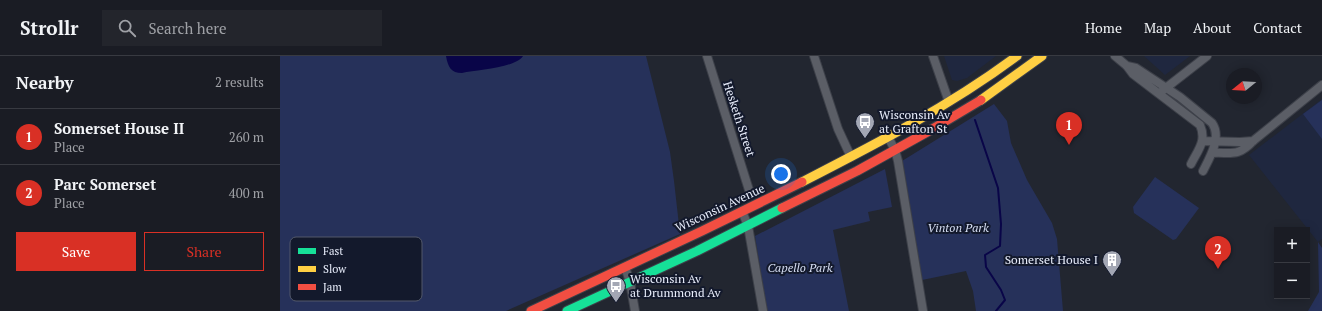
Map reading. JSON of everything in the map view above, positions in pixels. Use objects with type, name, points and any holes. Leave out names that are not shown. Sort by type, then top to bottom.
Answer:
[{"type":"main road","name":"Wisconsin Avenue","points":[[531,311],[742,211],[851,157],[949,102],[1018,56]]},
{"type":"main road","points":[[567,311],[748,226],[895,150],[949,120],[989,95],[1042,56]]},
{"type":"street","name":"Hesketh Street","points":[[706,56],[749,190]]},
{"type":"street","points":[[814,56],[838,129],[851,157]]},
{"type":"street","points":[[933,56],[949,102]]},
{"type":"street","points":[[1115,56],[1127,66],[1133,74],[1193,107],[1212,122],[1216,130],[1215,142],[1212,153],[1203,171]]},
{"type":"street","points":[[1163,91],[1207,56]]},
{"type":"street","points":[[1212,153],[1238,153],[1246,150],[1253,141],[1322,85]]},
{"type":"street","points":[[1163,91],[1200,125],[1202,131],[1202,141],[1191,164]]},
{"type":"street","points":[[888,137],[895,150],[898,161],[923,311]]},
{"type":"street","points":[[1202,141],[1253,141]]},
{"type":"street","points":[[742,211],[748,226],[763,311]]},
{"type":"street","points":[[625,266],[630,282],[635,311]]},
{"type":"shaded area","points":[[446,56],[523,56],[519,60],[504,66],[458,73],[451,69]]},
{"type":"shaded area","points":[[944,56],[996,56],[967,78],[957,81],[952,80]]},
{"type":"shaded area","points":[[1144,56],[1190,56],[1165,75]]},
{"type":"shaded area","points":[[1322,99],[1322,239],[1318,242],[1310,232],[1310,227],[1306,227],[1249,155]]},
{"type":"green space","points":[[280,56],[646,56],[670,152],[680,234],[506,311],[280,311]]},
{"type":"green space","points":[[1322,100],[1322,139],[1303,114]]},
{"type":"green space","name":"Vinton Park","points":[[994,104],[1007,121],[1011,143],[1027,180],[1052,223],[1057,239],[1063,311],[976,311],[973,291],[966,271],[922,280],[902,161]]},
{"type":"green space","name":"Capello Park","points":[[885,169],[892,207],[868,212],[870,221],[833,230],[849,311],[767,311],[755,236]]},
{"type":"green space","points":[[1155,177],[1199,208],[1176,239],[1173,240],[1134,213],[1133,207]]},
{"type":"green space","points":[[1318,242],[1322,248],[1322,311],[1308,311],[1319,292]]},
{"type":"waterway","points":[[975,120],[998,188],[1001,224],[1000,246],[985,255],[986,267],[1001,290],[1005,300],[996,311]]},
{"type":"traffic: fast","points":[[567,311],[697,251],[782,208]]},
{"type":"traffic: slow","points":[[802,182],[912,124],[966,91],[1017,56]]},
{"type":"traffic: slow","points":[[981,100],[1042,56]]},
{"type":"traffic: jam","points":[[782,208],[857,171],[981,100]]},
{"type":"traffic: jam","points":[[531,311],[702,231],[802,182]]},
{"type":"place","name":"Wisconsin Av at Grafton St","points":[[865,139]]},
{"type":"place","name":"Somerset House II","points":[[1069,145]]},
{"type":"place","name":"Parc Somerset","points":[[1218,269]]},
{"type":"place","name":"Somerset House I","points":[[1112,277]]},
{"type":"place","name":"Wisconsin Av at Drummond Av","points":[[616,303]]}]
